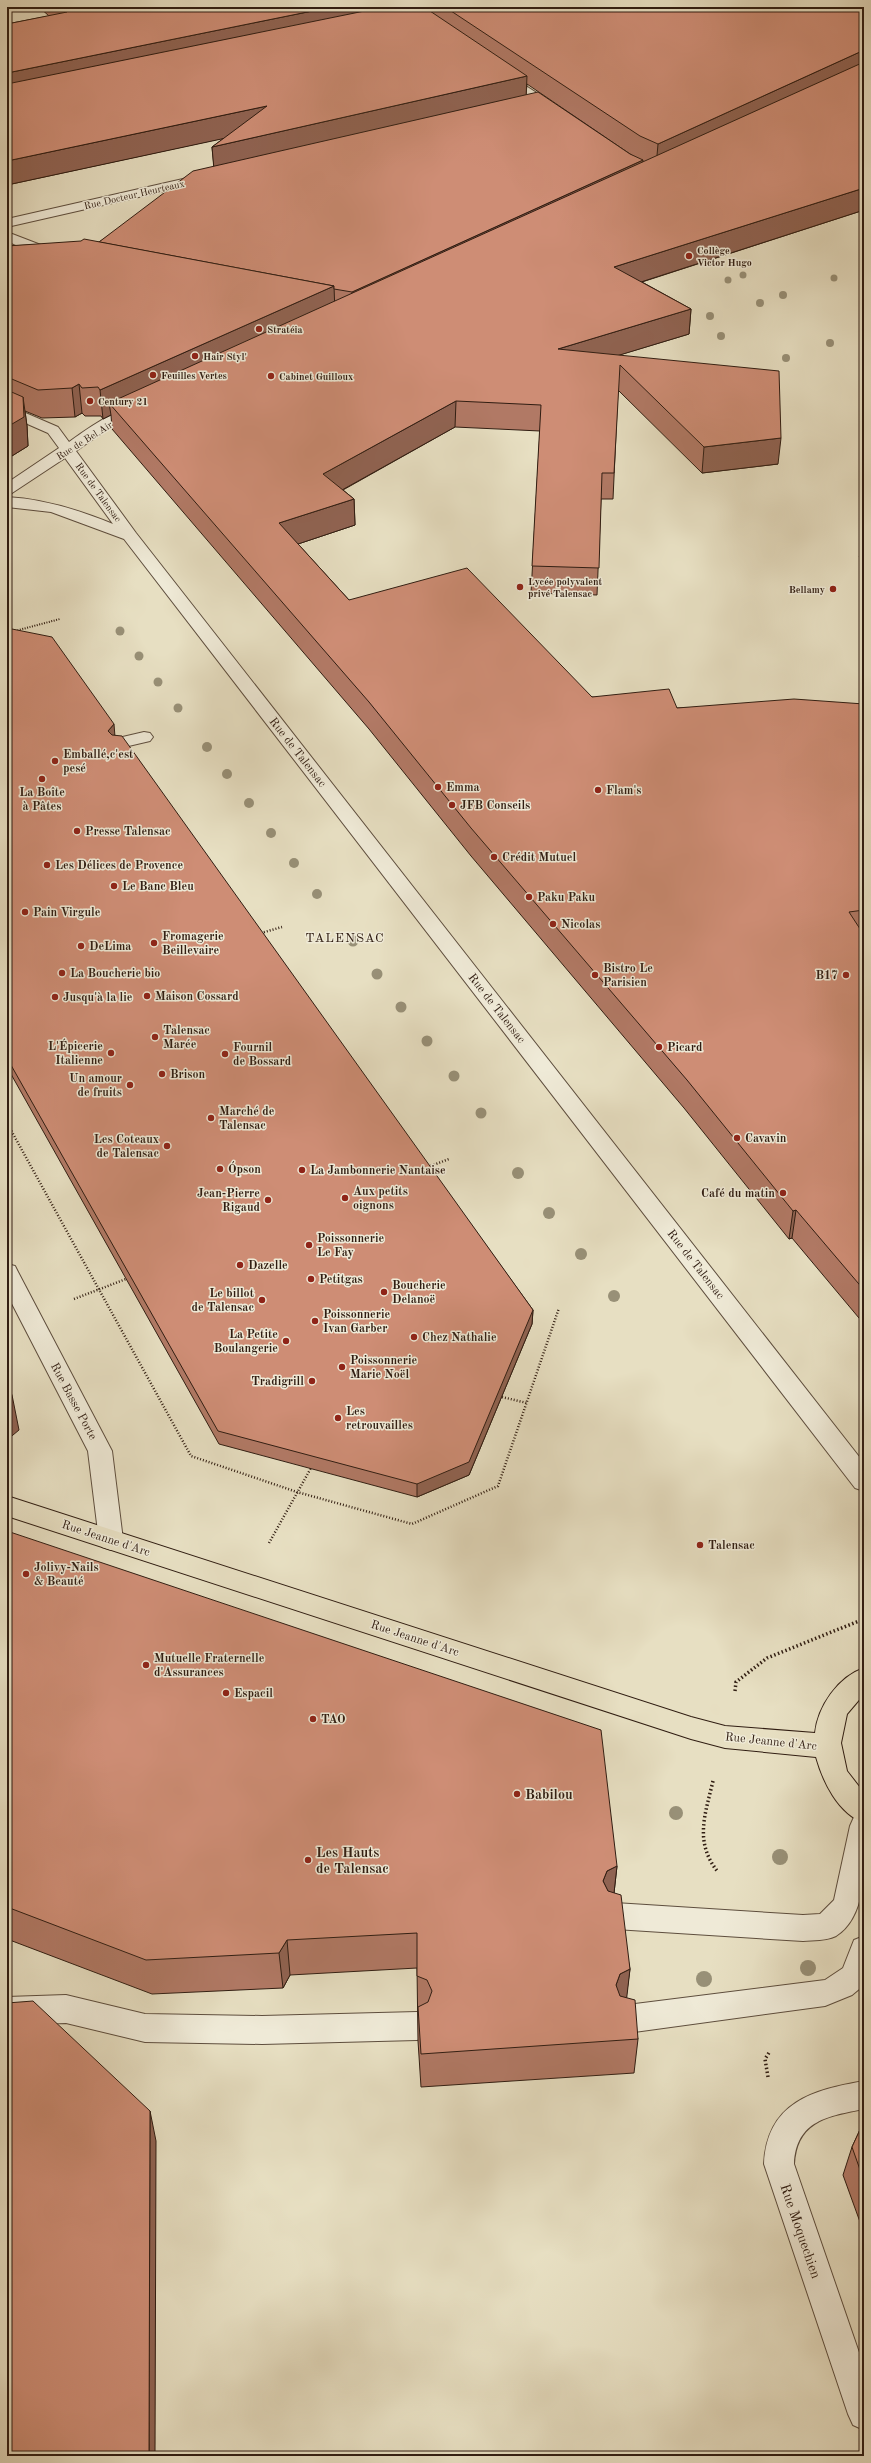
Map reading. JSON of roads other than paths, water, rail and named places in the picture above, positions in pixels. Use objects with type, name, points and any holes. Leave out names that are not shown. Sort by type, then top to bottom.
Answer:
[{"type":"main road","name":"Rue Jeanne d'Arc","points":[[7,1506],[725,1737],[827,1746]]},
{"type":"main road","points":[[864,1679],[851,1688],[837,1705],[829,1724],[827,1746],[833,1770],[847,1793],[864,1811]]},
{"type":"street","points":[[488,65],[566,117]]},
{"type":"street","points":[[522,105],[541,100]]},
{"type":"street","name":"Rue Docteur Heurteaux","points":[[7,223],[219,174]]},
{"type":"street","points":[[7,236],[45,253],[68,258]]},
{"type":"street","name":"Rue de Bel Air","points":[[7,490],[101,427],[154,402]]},
{"type":"street","name":"Rue de Talensac","points":[[7,409],[53,430],[69,448],[84,475],[130,536],[864,1480]]},
{"type":"street","name":"Rue de Talensac","points":[[7,502],[40,504],[75,514],[130,536]]},
{"type":"street","points":[[120,743],[144,737]]},
{"type":"street","name":"Rue Basse Porte","points":[[7,1272],[100,1451],[111,1540]]},
{"type":"street","points":[[615,1916],[803,1928],[827,1926],[847,1906],[864,1826]]},
{"type":"street","points":[[627,2019],[825,1993],[842,1987],[858,1973],[864,1949]]},
{"type":"street","points":[[7,2011],[66,2009],[145,2028],[262,2030],[418,2026]]},
{"type":"street","name":"Rue Moquechien","points":[[864,2095],[819,2105],[803,2114],[786,2134],[778,2153],[778,2164],[864,2414]]},
{"type":"place","name":"Collège Victor Hugo","points":[[689,256]]},
{"type":"place","name":"Stratéia","points":[[259,329]]},
{"type":"place","name":"Hair Styl'","points":[[195,356]]},
{"type":"place","name":"Feuilles Vertes","points":[[153,375]]},
{"type":"place","name":"Cabinet Guilloux","points":[[271,376]]},
{"type":"place","name":"Century 21","points":[[90,401]]},
{"type":"place","name":"Lycée polyvalent privé Talensac","points":[[520,587]]},
{"type":"place","name":"Bellamy","points":[[833,589]]},
{"type":"place","name":"Emballé,c'est pesé","points":[[55,761]]},
{"type":"place","name":"La Boîte à Pâtes","points":[[42,779]]},
{"type":"place","name":"Emma","points":[[438,787]]},
{"type":"place","name":"Flam's","points":[[598,790]]},
{"type":"place","name":"JFB Conseils","points":[[452,805]]},
{"type":"place","name":"Presse Talensac","points":[[77,831]]},
{"type":"place","name":"Crédit Mutuel","points":[[494,857]]},
{"type":"place","name":"Les Délices de Provence","points":[[47,865]]},
{"type":"place","name":"Le Banc Bleu","points":[[114,886]]},
{"type":"place","name":"Paku Paku","points":[[529,897]]},
{"type":"place","name":"Pain Virgule","points":[[25,912]]},
{"type":"place","name":"Nicolas","points":[[553,924]]},
{"type":"place","name":"Fromagerie Beillevaire","points":[[154,943]]},
{"type":"place","name":"DeLima","points":[[81,946]]},
{"type":"place","name":"La Boucherie bio","points":[[62,973]]},
{"type":"place","name":"Bistro Le Parisien","points":[[595,975]]},
{"type":"place","name":"B17","points":[[846,975]]},
{"type":"place","name":"Maison Cossard","points":[[147,996]]},
{"type":"place","name":"Jusqu'à la lie","points":[[55,997]]},
{"type":"place","name":"Talensac Marée","points":[[155,1037]]},
{"type":"place","name":"Picard","points":[[659,1047]]},
{"type":"place","name":"L'Épicerie Italienne","points":[[111,1053]]},
{"type":"place","name":"Fournil de Bossard","points":[[225,1054]]},
{"type":"place","name":"Brison","points":[[162,1074]]},
{"type":"place","name":"Un amour de fruits","points":[[130,1085]]},
{"type":"place","name":"Marché de Talensac","points":[[211,1118]]},
{"type":"place","name":"Cavavin","points":[[737,1138]]},
{"type":"place","name":"Les Coteaux de Talensac","points":[[167,1146]]},
{"type":"place","name":"Ópson","points":[[220,1169]]},
{"type":"place","name":"La Jambonnerie Nantaise","points":[[302,1170]]},
{"type":"place","name":"Café du matin","points":[[783,1193]]},
{"type":"place","name":"Aux petits oignons","points":[[345,1198]]},
{"type":"place","name":"Jean-Pierre Rigaud","points":[[268,1200]]},
{"type":"place","name":"Poissonnerie Le Fay","points":[[309,1245]]},
{"type":"place","name":"Dazelle","points":[[240,1265]]},
{"type":"place","name":"Petitgas","points":[[311,1279]]},
{"type":"place","name":"Boucherie Delanoë","points":[[384,1292]]},
{"type":"place","name":"Le billot de Talensac","points":[[262,1300]]},
{"type":"place","name":"Poissonnerie Ivan Garber","points":[[315,1321]]},
{"type":"place","name":"Chez Nathalie","points":[[414,1337]]},
{"type":"place","name":"La Petite Boulangerie","points":[[286,1341]]},
{"type":"place","name":"Poissonnerie Marie Noël","points":[[342,1367]]},
{"type":"place","name":"Tradigrill","points":[[312,1381]]},
{"type":"place","name":"Les retrouvailles","points":[[338,1418]]},
{"type":"place","name":"Talensac","points":[[700,1545]]},
{"type":"place","name":"Jolivy-Nails & Beauté","points":[[26,1574]]},
{"type":"place","name":"Mutuelle Fraternelle d'Assurances","points":[[146,1665]]},
{"type":"place","name":"Espacil","points":[[226,1693]]},
{"type":"place","name":"TAO","points":[[313,1719]]},
{"type":"place","name":"Babilou","points":[[517,1794]]},
{"type":"place","name":"Les Hauts de Talensac","points":[[308,1860]]},
{"type":"district","name":"TALENSAC","points":[[345,937]]}]
